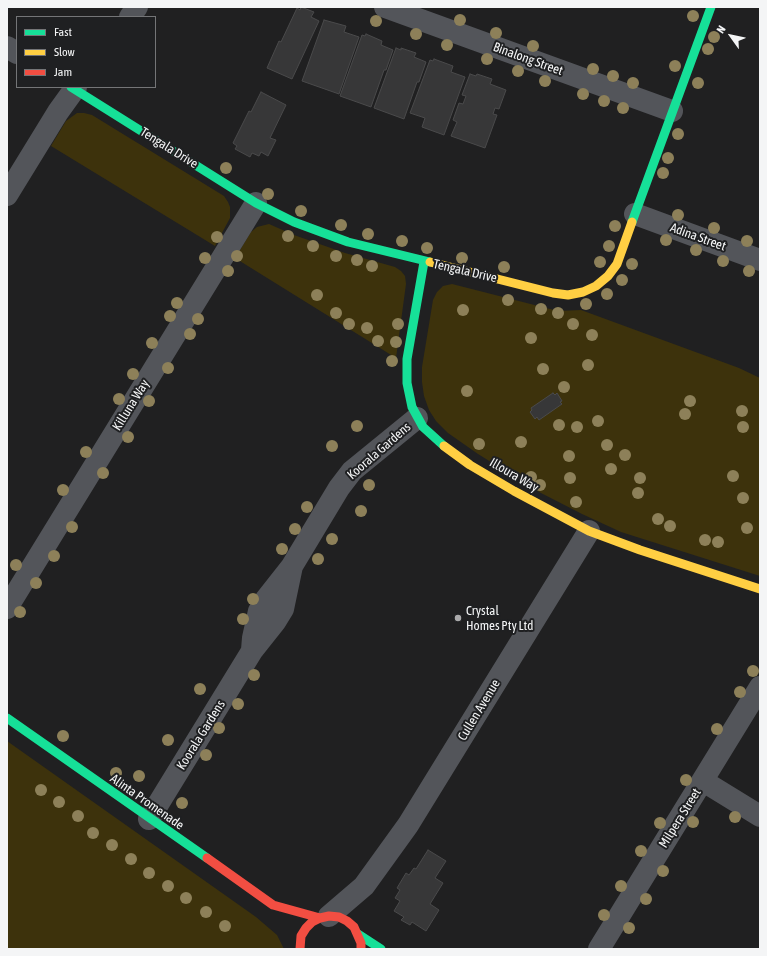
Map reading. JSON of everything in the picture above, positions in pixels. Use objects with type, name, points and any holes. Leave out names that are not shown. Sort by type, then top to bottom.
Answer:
[{"type":"street","points":[[131,16],[137,7]]},
{"type":"street","name":"Binalong Street","points":[[385,7],[672,112]]},
{"type":"street","name":"Tengala Drive","points":[[74,88],[256,203],[294,222],[348,242],[424,262],[553,293],[568,295],[583,292],[596,286],[608,276],[617,264],[711,7]]},
{"type":"street","points":[[7,47],[16,53]]},
{"type":"street","points":[[7,195],[74,88]]},
{"type":"street","name":"Killuna Way","points":[[7,608],[256,203]]},
{"type":"street","name":"Adina Street","points":[[636,214],[760,260]]},
{"type":"street","name":"Illoura Way","points":[[424,262],[407,359],[407,383],[412,408],[423,427],[442,445],[470,465],[514,491],[589,531],[640,550],[760,589]]},
{"type":"street","name":"Koorala Gardens","points":[[149,819],[252,651],[253,638],[259,611],[266,599],[292,566],[339,488],[352,471],[417,418]]},
{"type":"street","name":"Cullen Avenue","points":[[325,917],[364,886],[408,826],[589,531]]},
{"type":"street","name":"Milpera Street","points":[[600,949],[760,687]]},
{"type":"street","name":"Alinta Promenade","points":[[7,718],[273,905],[325,917],[338,917],[347,921],[356,930]]},
{"type":"street","points":[[703,781],[760,816]]},
{"type":"street","name":"Cullen Avenue","points":[[356,930],[364,886]]},
{"type":"street","name":"Alinta Promenade","points":[[273,905],[280,916]]},
{"type":"street","points":[[300,947],[301,936],[306,928],[312,922],[325,917]]},
{"type":"street","points":[[356,930],[361,949]]},
{"type":"street","points":[[356,930],[381,949]]},
{"type":"street","points":[[292,933],[300,947]]},
{"type":"shaded area","points":[[77,113],[92,115],[224,196],[230,207],[230,218],[215,246],[51,146],[66,121]]},
{"type":"shaded area","points":[[269,224],[294,235],[345,253],[395,267],[401,271],[405,276],[406,284],[396,358],[235,258],[251,232],[257,227]]},
{"type":"shaded area","points":[[452,284],[558,311],[581,310],[739,368],[760,378],[760,576],[621,532],[541,493],[478,454],[448,433],[436,421],[429,410],[424,396],[422,367],[433,300],[437,292],[443,286]]},
{"type":"shaded area","points":[[7,741],[256,917],[277,935],[284,949],[7,949]]},
{"type":"building","points":[[301,7],[314,12],[311,17],[319,21],[292,79],[267,68],[279,41],[281,42],[297,8],[300,10]]},
{"type":"building","points":[[324,20],[346,26],[344,32],[359,37],[339,94],[302,81]]},
{"type":"building","points":[[366,34],[382,41],[381,45],[393,50],[371,107],[340,96],[362,35],[365,36]]},
{"type":"building","points":[[396,48],[401,50],[401,48],[416,53],[414,57],[426,62],[404,119],[374,108]]},
{"type":"building","points":[[434,59],[453,66],[451,72],[465,77],[444,135],[422,127],[425,118],[410,113],[430,60],[433,61]]},
{"type":"building","points":[[470,74],[476,76],[477,74],[492,79],[490,84],[506,90],[499,109],[495,108],[493,114],[497,115],[485,148],[451,136],[457,122],[453,120],[459,103],[463,104],[466,96],[462,95]]},
{"type":"building","points":[[261,92],[286,105],[270,138],[276,140],[268,156],[261,152],[259,156],[252,153],[250,157],[235,149],[237,146],[233,143],[249,111],[251,112]]},
{"type":"building","points":[[553,393],[555,395],[557,393],[562,401],[560,402],[562,404],[539,420],[537,417],[535,419],[530,412],[532,410],[531,408]]},
{"type":"building","points":[[428,850],[446,861],[435,878],[443,883],[430,904],[439,910],[426,931],[412,922],[410,925],[401,920],[404,917],[394,911],[400,901],[395,898],[400,890],[397,888],[406,873],[409,875],[414,868],[416,869]]},
{"type":"traffic: fast","points":[[632,222],[711,7]]},
{"type":"traffic: fast","points":[[73,88],[256,203],[294,222],[348,242],[430,262]]},
{"type":"traffic: fast","points":[[424,262],[407,359],[407,383],[412,407],[423,427],[444,446]]},
{"type":"traffic: fast","points":[[7,718],[207,858]]},
{"type":"traffic: fast","points":[[358,934],[381,949]]},
{"type":"traffic: slow","points":[[430,262],[553,293],[568,295],[583,292],[596,286],[608,276],[617,264],[632,222]]},
{"type":"traffic: slow","points":[[444,446],[470,465],[514,491],[589,531],[640,550],[760,589]]},
{"type":"traffic: jam","points":[[207,858],[273,905],[320,918]]},
{"type":"traffic: jam","points":[[300,949],[301,936],[306,928],[312,922],[329,916],[339,917],[354,927],[361,943],[361,949]]},
{"type":"place","name":"Crystal Homes Pty Ltd","points":[[458,618]]}]
